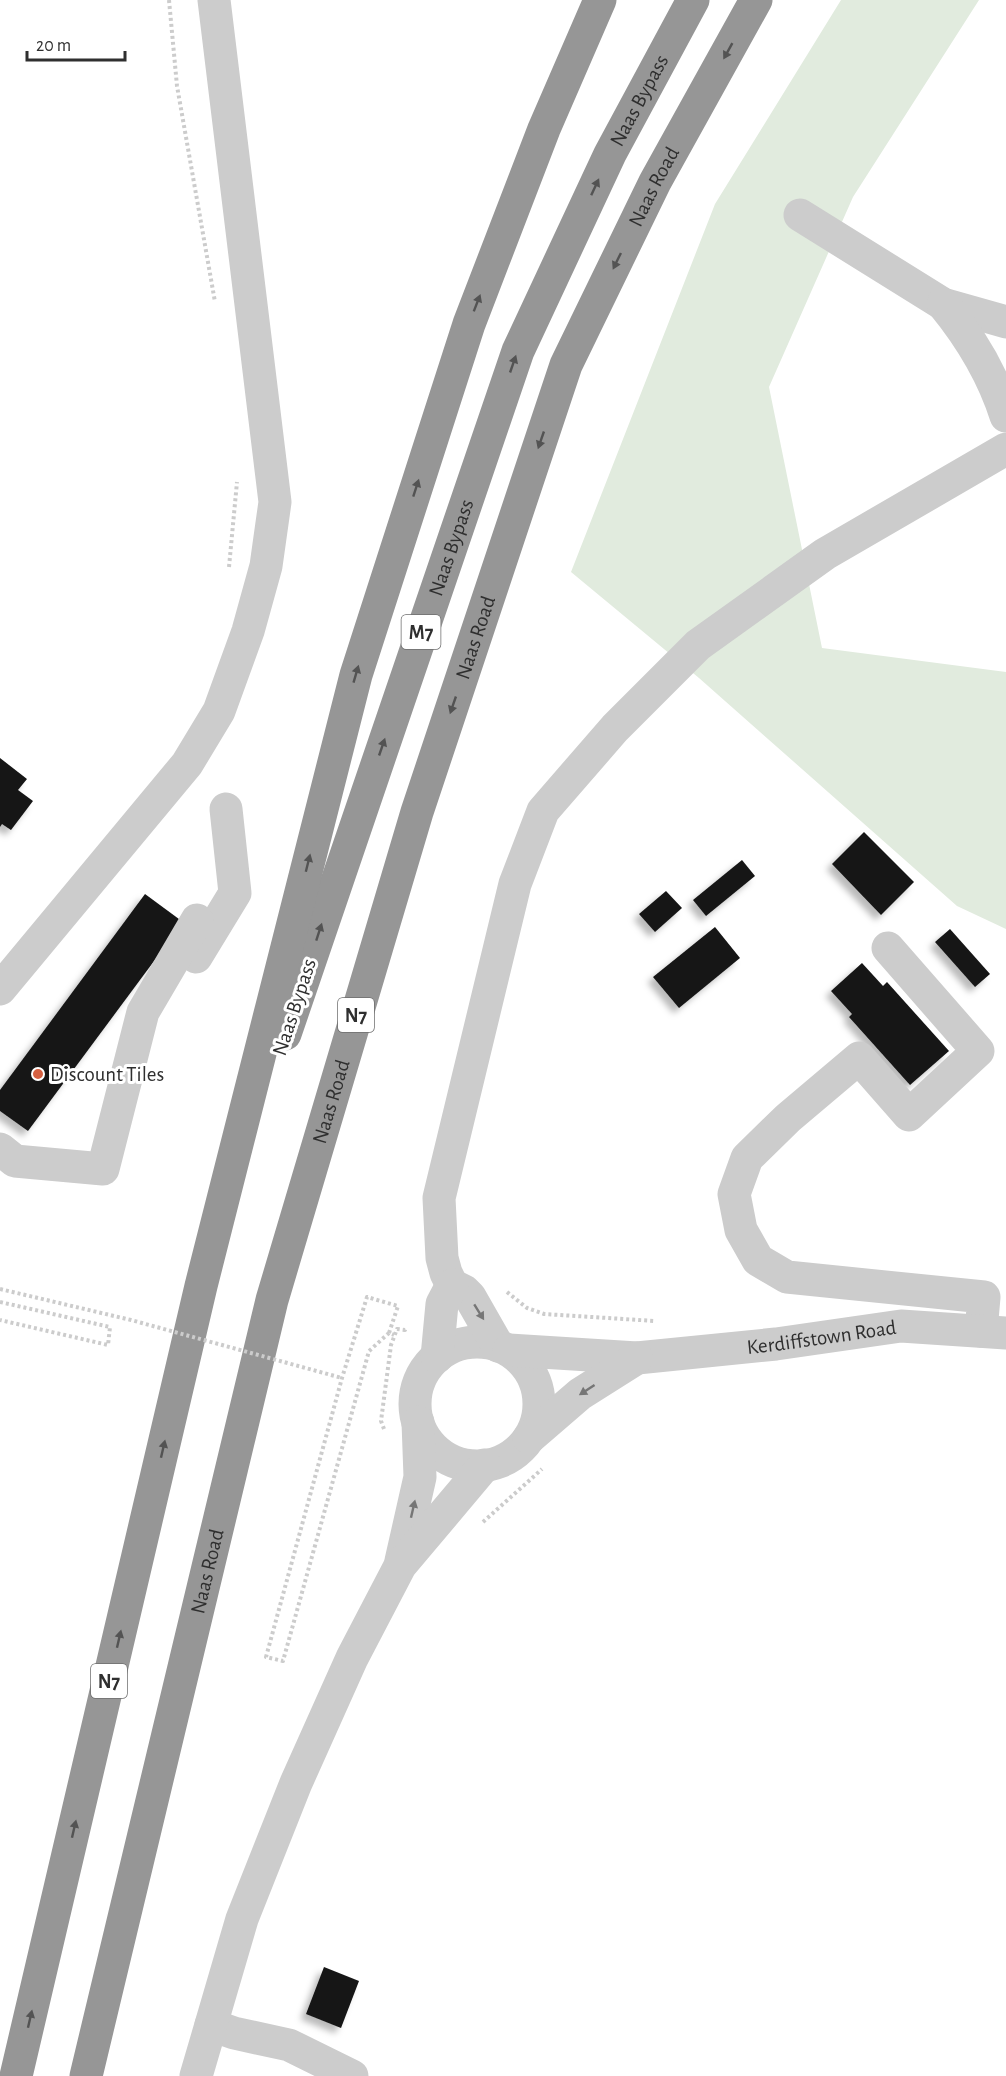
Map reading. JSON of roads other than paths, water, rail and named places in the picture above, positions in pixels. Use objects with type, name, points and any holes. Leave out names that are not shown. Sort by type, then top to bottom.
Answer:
[{"type":"highway","name":"N7","points":[[16,2076],[201,1286],[356,675],[469,324],[544,129],[600,0]]},
{"type":"highway","name":"Naas Bypass","points":[[201,1286],[340,869],[518,351],[610,154],[693,0]]},
{"type":"highway","name":"Naas Road","points":[[86,2076],[272,1300],[417,812],[567,365],[655,182],[756,0]]},
{"type":"street","points":[[0,989],[187,764],[219,711],[248,631],[266,566],[275,502],[214,0]]},
{"type":"street","points":[[800,214],[943,304],[1006,322]]},
{"type":"street","points":[[943,304],[961,326],[998,390],[1006,416]]},
{"type":"street","points":[[503,1348],[470,1298],[464,1291],[452,1285],[446,1273],[442,1258],[439,1198],[514,884],[543,811],[615,728],[698,645],[825,554],[1006,449]]},
{"type":"street","points":[[149,1001],[166,1005],[235,893],[226,809]]},
{"type":"street","points":[[0,1149],[15,1161],[103,1168],[143,1012],[197,920]]},
{"type":"street","points":[[888,948],[978,1051],[909,1115],[859,1059],[788,1118],[747,1158],[734,1194],[741,1230],[758,1260],[787,1277],[984,1297],[994,1332]]},
{"type":"street","points":[[437,1357],[442,1304],[452,1285]]},
{"type":"street","name":"Kerdiffstown Road","points":[[503,1348],[637,1358],[776,1344],[901,1326],[994,1332]]},
{"type":"street","points":[[400,1566],[420,1477],[416,1404],[418,1386],[425,1370],[437,1357],[452,1347],[471,1342],[491,1343],[522,1361],[532,1374],[538,1390],[537,1451]]},
{"type":"street","points":[[537,1451],[580,1395],[637,1358]]},
{"type":"street","points":[[418,1422],[425,1437],[437,1450],[451,1460],[468,1465],[485,1465],[502,1460],[517,1451],[537,1451]]},
{"type":"street","points":[[196,2076],[243,1919],[296,1783],[352,1658],[400,1566],[485,1465]]},
{"type":"street","points":[[211,2025],[289,2046],[352,2076]]},
{"type":"place","name":"Discount Tiles","points":[[38,1074]]}]
